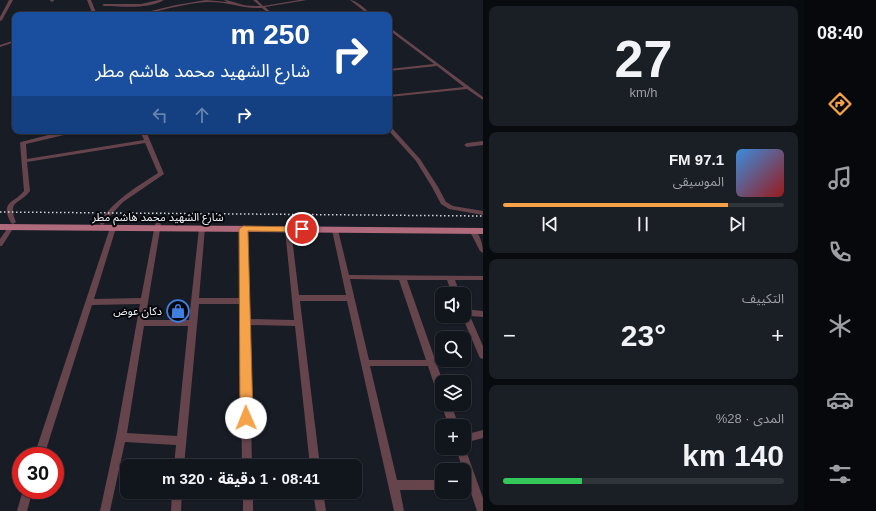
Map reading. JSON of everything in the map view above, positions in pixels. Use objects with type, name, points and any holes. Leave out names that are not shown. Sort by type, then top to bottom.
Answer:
[{"type":"main road","name":"شارع الشهيد محمد هاشم مطر","points":[[0,222],[12,225],[113,228],[158,226],[483,227]]},
{"type":"main road","name":"شارع الشهيد محمد هاشم مطر","points":[[0,227],[12,225],[102,223],[243,229],[483,231]]},
{"type":"street","points":[[0,20],[11,0]]},
{"type":"street","points":[[89,0],[94,12]]},
{"type":"street","points":[[104,5],[140,6],[156,3],[162,0]]},
{"type":"street","points":[[197,0],[264,7],[303,0]]},
{"type":"street","points":[[226,0],[235,4]]},
{"type":"street","points":[[255,0],[269,12]]},
{"type":"street","points":[[280,0],[285,3]]},
{"type":"street","points":[[352,0],[367,12]]},
{"type":"street","points":[[149,12],[208,1]]},
{"type":"street","points":[[392,30],[483,99]]},
{"type":"street","points":[[0,46],[12,42]]},
{"type":"street","points":[[392,70],[438,65]]},
{"type":"street","points":[[392,96],[468,88]]},
{"type":"street","points":[[392,131],[418,160],[443,203],[451,208],[483,213]]},
{"type":"street","points":[[0,244],[12,225],[9,207],[11,203],[27,191],[23,143],[25,141],[59,134]]},
{"type":"street","points":[[102,223],[117,202],[161,174],[144,134]]},
{"type":"street","points":[[24,161],[147,141]]},
{"type":"street","points":[[467,145],[483,143]]},
{"type":"street","points":[[105,511],[121,438],[158,226]]},
{"type":"street","points":[[42,447],[113,228]]},
{"type":"street","points":[[180,459],[202,228]]},
{"type":"street","points":[[243,229],[247,459]]},
{"type":"street","points":[[288,229],[314,459]]},
{"type":"street","points":[[335,230],[399,511]]},
{"type":"street","points":[[472,230],[483,251]]},
{"type":"street","points":[[346,277],[483,278]]},
{"type":"street","points":[[402,277],[436,375]]},
{"type":"street","points":[[450,277],[454,287]]},
{"type":"street","points":[[295,298],[351,298]]},
{"type":"street","points":[[89,302],[145,301]]},
{"type":"street","points":[[195,301],[244,301]]},
{"type":"street","points":[[471,313],[483,314]]},
{"type":"street","points":[[245,322],[298,323]]},
{"type":"street","points":[[141,323],[193,323]]},
{"type":"street","points":[[468,323],[483,356]]},
{"type":"street","points":[[366,363],[431,363]]},
{"type":"street","points":[[471,437],[483,434]]},
{"type":"street","points":[[121,438],[181,441]]},
{"type":"street","points":[[393,485],[435,485]]},
{"type":"street","points":[[471,489],[482,511]]},
{"type":"street","points":[[22,511],[25,499]]},
{"type":"street","points":[[176,511],[177,499]]},
{"type":"street","points":[[248,499],[248,511]]},
{"type":"street","points":[[319,499],[321,511]]},
{"type":"railway","points":[[0,212],[483,216]]},
{"type":"place","name":"دكان عوض","points":[[178,311]]},
{"type":"route","points":[[246,418],[243,229],[302,229]]}]
